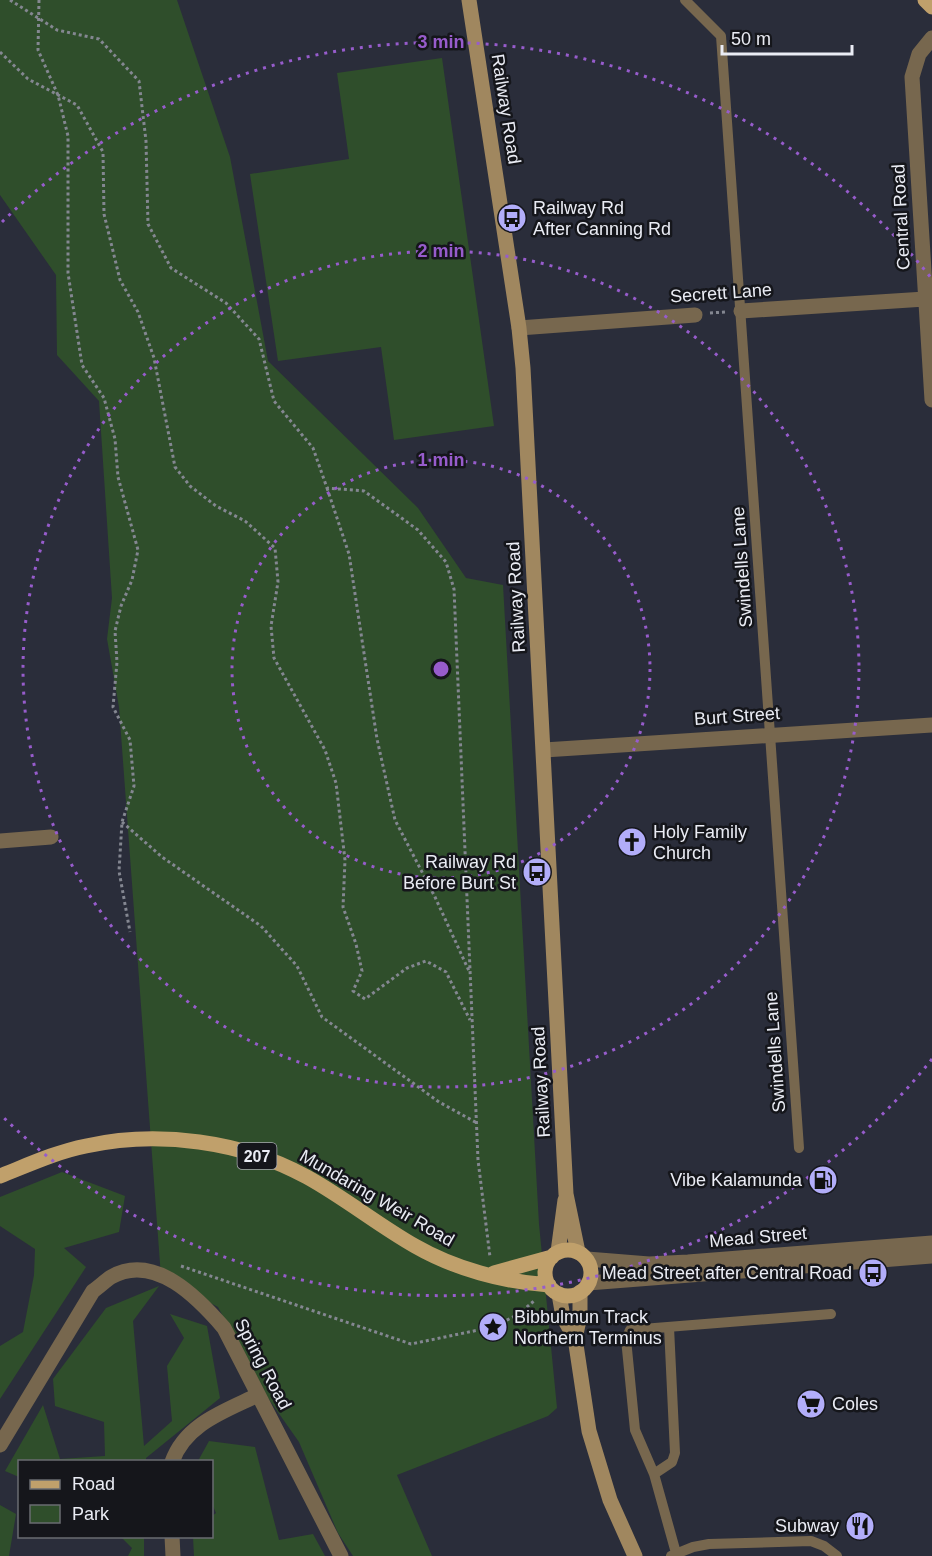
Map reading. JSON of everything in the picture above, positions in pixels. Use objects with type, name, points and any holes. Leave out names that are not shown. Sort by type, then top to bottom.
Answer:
[{"type":"main road","points":[[925,0],[932,7]]},
{"type":"main road","name":"Mundaring Weir Road","points":[[0,1176],[55,1154],[116,1141],[172,1140],[229,1148],[280,1164],[307,1177],[432,1255],[473,1271],[554,1290]]},
{"type":"main road","name":"207","points":[[555,1254],[568,1250],[583,1256]]},
{"type":"main road","points":[[554,1290],[546,1276],[547,1266],[555,1254]]},
{"type":"main road","name":"Mundaring Weir Road","points":[[491,1274],[555,1254]]},
{"type":"main road","points":[[583,1256],[591,1275],[584,1288]]},
{"type":"main road","name":"207","points":[[554,1290],[584,1288]]},
{"type":"street","name":"Railway Road","points":[[469,0],[519,328],[544,750],[566,1194],[583,1256]]},
{"type":"street","name":"Central Road","points":[[932,38],[920,54],[912,77],[932,400]]},
{"type":"street","name":"Secrett Lane","points":[[741,311],[925,299]]},
{"type":"street","name":"Secrett Lane","points":[[519,328],[695,315]]},
{"type":"street","name":"Burt Street","points":[[544,750],[770,733],[932,725]]},
{"type":"street","points":[[0,841],[51,837]]},
{"type":"street","name":"Railway Road","points":[[555,1254],[566,1194]]},
{"type":"street","name":"Mead Street","points":[[583,1256],[649,1263],[688,1262],[932,1243]]},
{"type":"street","name":"Mead Street","points":[[584,1288],[932,1256]]},
{"type":"street","name":"Spring Road","points":[[0,1445],[93,1291],[111,1277],[123,1272],[156,1274],[181,1286],[204,1305],[224,1328],[341,1556]]},
{"type":"street","points":[[584,1288],[575,1338],[584,1403],[597,1461],[610,1500],[635,1556]]},
{"type":"street","points":[[554,1290],[562,1317],[575,1338]]},
{"type":"street","points":[[172,1460],[186,1436],[206,1420],[258,1395]]},
{"type":"street","points":[[172,1538],[173,1556]]},
{"type":"lane","name":"Swindells Lane","points":[[685,0],[721,36],[799,1148]]},
{"type":"lane","points":[[831,1314],[630,1330],[627,1334],[633,1423],[654,1474],[674,1555],[709,1545],[811,1541],[824,1546],[837,1556]]},
{"type":"lane","points":[[654,1474],[672,1462],[675,1453],[669,1327]]},
{"type":"path","points":[[10,0],[57,30],[99,39],[139,81],[146,141],[148,224],[171,268],[226,303],[259,339],[274,401],[313,448],[349,554],[377,739],[395,820],[435,897],[470,973]]},
{"type":"path","points":[[39,0],[38,50],[58,94],[68,136],[68,273],[82,365],[104,398],[115,439],[118,477],[138,549],[132,580],[121,606],[115,631],[117,663],[113,707],[130,740],[134,786],[122,822],[119,871],[130,932]]},
{"type":"path","points":[[0,52],[28,79],[77,105],[103,152],[104,214],[120,280],[138,312],[154,358],[175,467],[190,486],[216,506],[245,521],[275,548],[278,582],[271,626],[274,658],[325,750],[336,783],[345,860],[343,907],[357,944],[362,971],[353,991],[365,999],[407,968],[426,961],[446,972],[472,1023]]},
{"type":"path","name":"Secrett Lane","points":[[695,315],[741,311]]},
{"type":"path","points":[[327,488],[364,491],[418,530],[446,562],[454,589],[478,1161],[491,1274]]},
{"type":"path","points":[[122,822],[162,857],[261,926],[297,966],[322,1017],[439,1102],[477,1123]]},
{"type":"path","points":[[493,1327],[519,1314],[539,1297]]},
{"type":"green space","points":[[0,0],[177,0],[230,157],[268,361],[418,508],[466,578],[503,585],[539,1224],[557,1408],[548,1416],[397,1475],[432,1556],[353,1556],[338,1533],[299,1442],[263,1391],[218,1307],[161,1277],[119,707],[107,639],[112,598],[99,401],[57,355],[56,275],[0,195]]},
{"type":"green space","points":[[442,58],[494,426],[394,440],[381,347],[278,361],[250,174],[349,159],[337,73]]},
{"type":"green space","points":[[62,1172],[125,1196],[119,1232],[64,1248],[86,1267],[0,1399],[0,1346],[23,1332],[34,1275],[35,1249],[0,1226],[0,1197]]},
{"type":"green space","points":[[159,1286],[133,1321],[144,1446],[172,1421],[167,1366],[184,1338],[170,1314],[207,1326],[220,1398],[146,1460],[18,1460],[18,1477],[5,1471],[43,1405],[60,1459],[105,1456],[104,1422],[55,1406],[53,1379],[106,1308]]},
{"type":"green space","points":[[209,1441],[255,1447],[279,1540],[313,1534],[325,1556],[194,1556],[193,1538],[213,1538],[213,1515],[216,1513],[213,1506],[213,1460],[199,1460]]},
{"type":"green space","points":[[0,1505],[16,1514],[9,1556],[0,1556]]},
{"type":"green space","points":[[122,1538],[144,1538],[144,1556],[128,1556],[132,1548]]},
{"type":"place","name":"Railway Rd After Canning Rd","points":[[512,218]]},
{"type":"place","name":"Holy Family Church","points":[[632,842]]},
{"type":"place","name":"Railway Rd Before Burt St","points":[[537,872]]},
{"type":"place","name":"Vibe Kalamunda","points":[[823,1180]]},
{"type":"place","name":"Mead Street after Central Road","points":[[873,1273]]},
{"type":"place","name":"Bibbulmun Track Northern Terminus","points":[[493,1327]]},
{"type":"place","name":"Coles","points":[[811,1404]]},
{"type":"place","name":"Subway","points":[[860,1526]]}]
